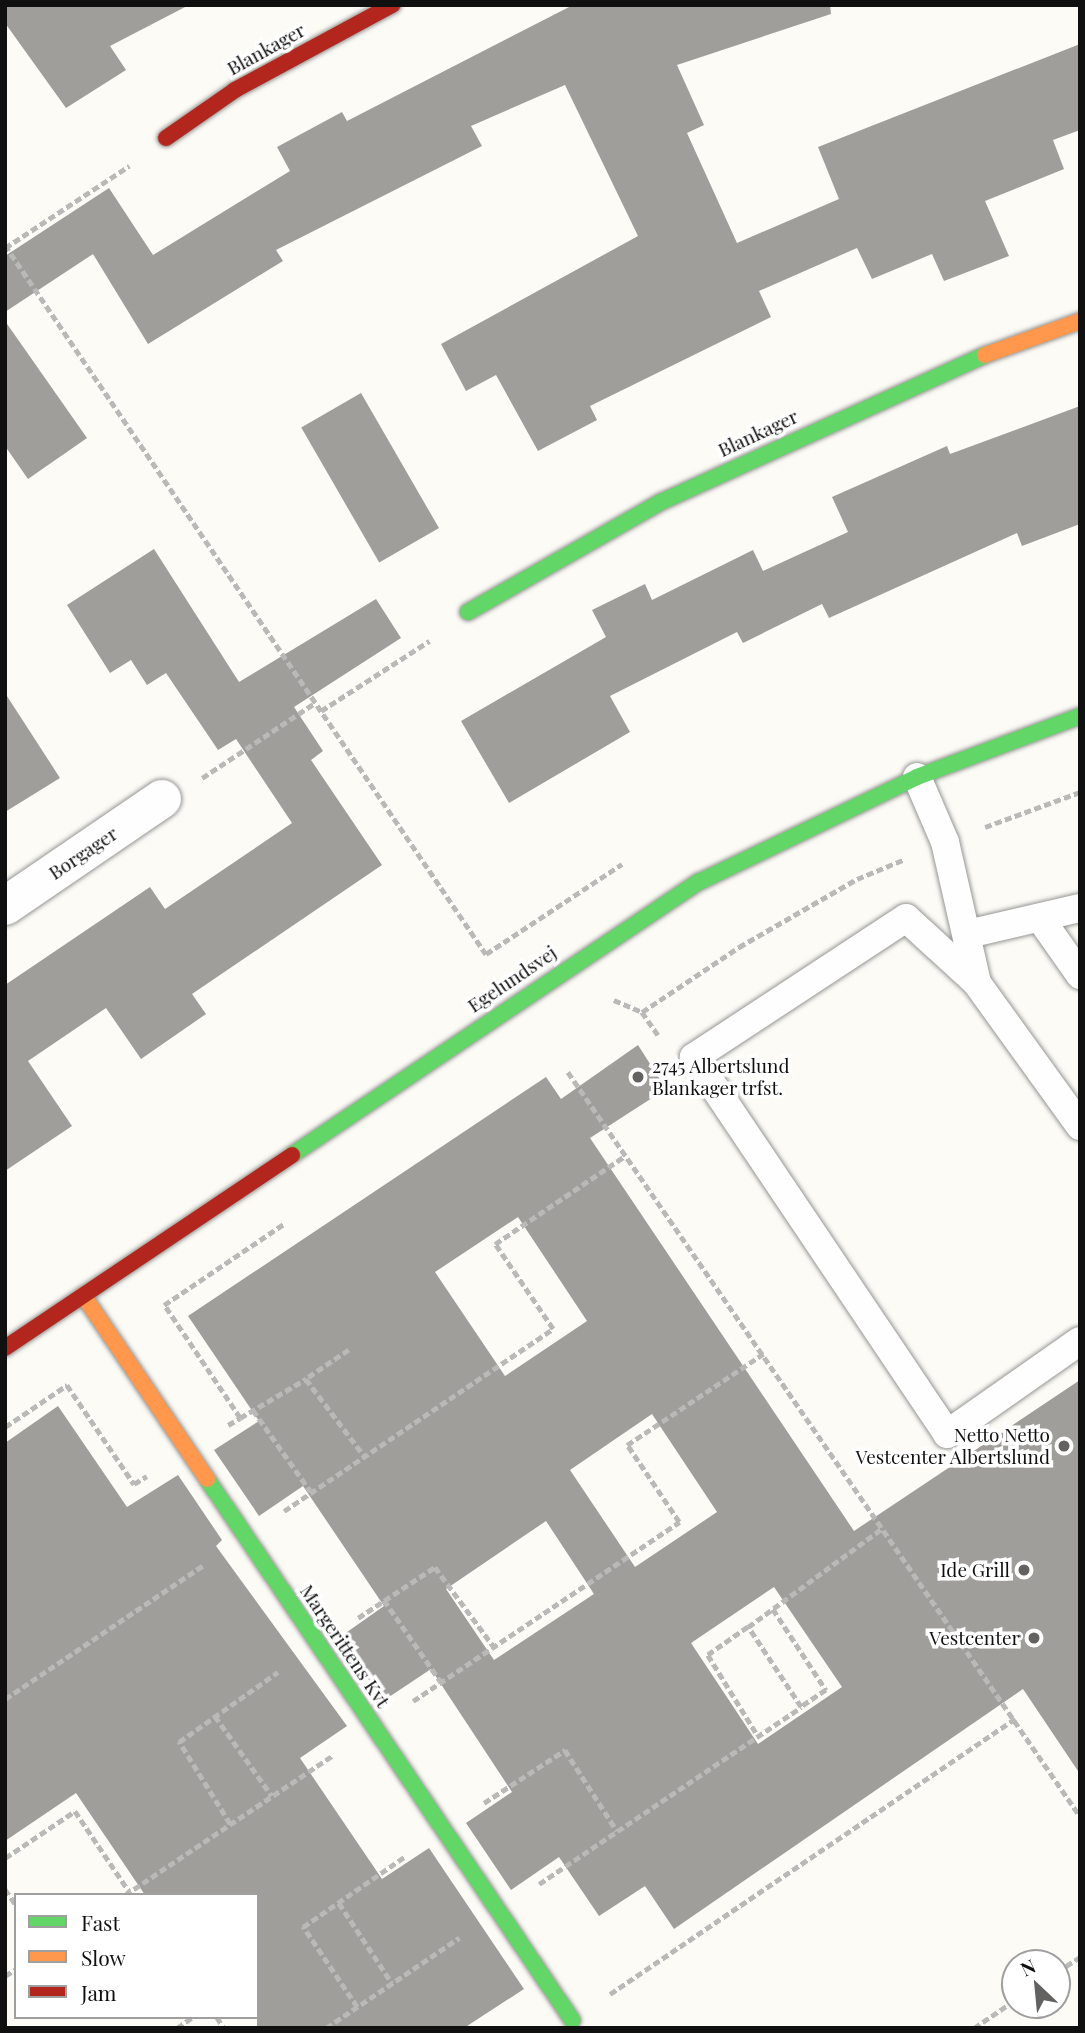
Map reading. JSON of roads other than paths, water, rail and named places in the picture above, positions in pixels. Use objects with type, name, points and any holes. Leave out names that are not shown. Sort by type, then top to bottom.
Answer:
[{"type":"street","name":"Blankager","points":[[166,138],[235,90],[392,5]]},
{"type":"street","name":"Blankager","points":[[468,612],[662,502],[934,374],[1080,321]]},
{"type":"street","name":"Egelundsvej","points":[[5,1348],[699,882],[918,777],[1080,716]]},
{"type":"street","name":"Borgager","points":[[5,906],[162,799]]},
{"type":"street","name":"Margerittens Kvt","points":[[83,1295],[572,2020]]},
{"type":"lane","points":[[918,777],[945,842],[977,983]]},
{"type":"lane","points":[[968,934],[1080,908]]},
{"type":"lane","points":[[1080,1126],[977,983],[906,918],[694,1057],[947,1434],[1080,1341]]},
{"type":"lane","points":[[1040,918],[1080,975]]},
{"type":"place","name":"2745 Albertslund Blankager trfst.","points":[[638,1077]]},
{"type":"place","name":"Netto Netto Vestcenter Albertslund","points":[[1064,1446]]},
{"type":"place","name":"Ide Grill","points":[[1024,1570]]},
{"type":"place","name":"Vestcenter","points":[[1034,1638]]}]
